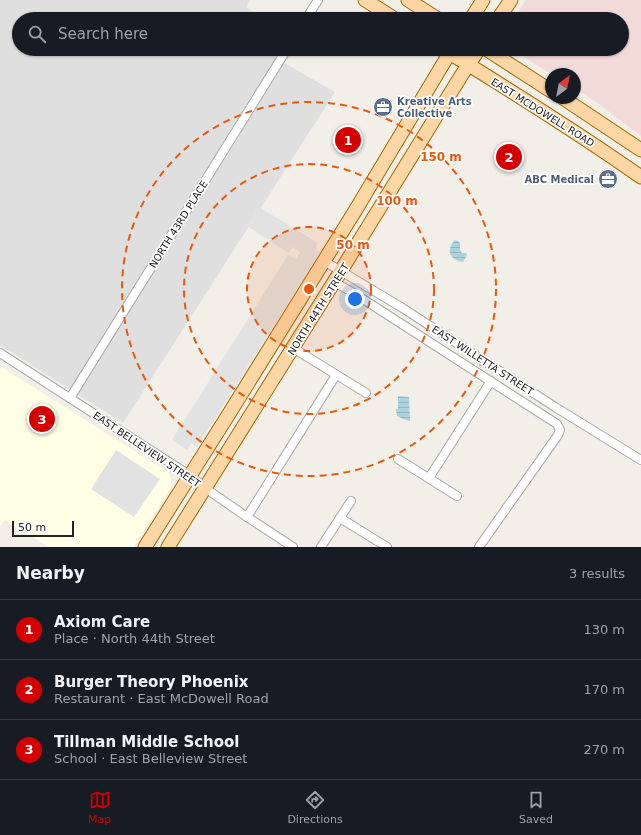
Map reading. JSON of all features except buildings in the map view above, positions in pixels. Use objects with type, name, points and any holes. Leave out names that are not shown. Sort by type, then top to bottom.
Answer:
[{"type":"main road","points":[[364,0],[384,12]]},
{"type":"main road","points":[[408,0],[427,12]]},
{"type":"main road","points":[[476,12],[484,0]]},
{"type":"main road","points":[[503,12],[511,0]]},
{"type":"main road","name":"NORTH 44TH STREET","points":[[147,544],[191,476],[324,261],[444,56]]},
{"type":"main road","name":"EAST MCDOWELL ROAD","points":[[456,56],[591,142],[641,177]]},
{"type":"main road","name":"NORTH 44TH STREET","points":[[168,547],[475,56]]},
{"type":"main road","points":[[497,56],[545,87]]},
{"type":"main road","points":[[571,104],[641,150]]},
{"type":"street","points":[[310,12],[318,0]]},
{"type":"street","name":"NORTH 43RD PLACE","points":[[70,398],[283,56]]},
{"type":"street","name":"EAST WILLETTA STREET","points":[[324,261],[402,307],[555,407],[641,460]]},
{"type":"street","points":[[334,282],[557,424],[560,430],[479,547]]},
{"type":"street","points":[[293,348],[366,393]]},
{"type":"street","name":"EAST BELLEVIEW STREET","points":[[0,354],[191,476],[205,488],[293,547]]},
{"type":"street","points":[[247,517],[336,375]]},
{"type":"street","points":[[429,478],[490,381]]},
{"type":"street","points":[[398,459],[457,496]]},
{"type":"street","points":[[321,547],[351,502]]},
{"type":"street","points":[[340,518],[387,547]]},
{"type":"shaded area","points":[[0,0],[250,0],[246,7],[254,12],[12,12],[12,56],[275,56],[274,57],[335,92],[123,423],[0,345]]},
{"type":"shaded area","points":[[526,0],[641,0],[641,136],[599,104],[581,93],[581,68],[545,68],[545,70],[522,56],[629,56],[629,12],[518,12]]},
{"type":"shaded area","points":[[259,207],[318,243],[315,249],[320,252],[197,447],[191,443],[187,450],[172,440],[288,255],[296,259],[300,252],[293,247],[289,253],[247,226]]},
{"type":"shaded area","points":[[0,366],[169,473],[172,486],[134,547],[48,547],[5,520],[0,527]]},
{"type":"shaded area","points":[[116,450],[160,479],[134,517],[91,489]]},
{"type":"water","points":[[455,240],[460,243],[460,250],[462,253],[466,253],[467,255],[463,262],[455,259],[450,254],[450,247]]},
{"type":"water","points":[[398,396],[409,397],[410,421],[397,416],[396,409],[398,409]]},
{"type":"place","name":"Kreative Arts Collective","points":[[383,107]]},
{"type":"place","name":"Axiom Care","points":[[348,140]]},
{"type":"place","name":"Burger Theory Phoenix","points":[[509,157]]},
{"type":"place","name":"ABC Medical","points":[[608,179]]},
{"type":"place","name":"Tillman Middle School","points":[[42,419]]}]
